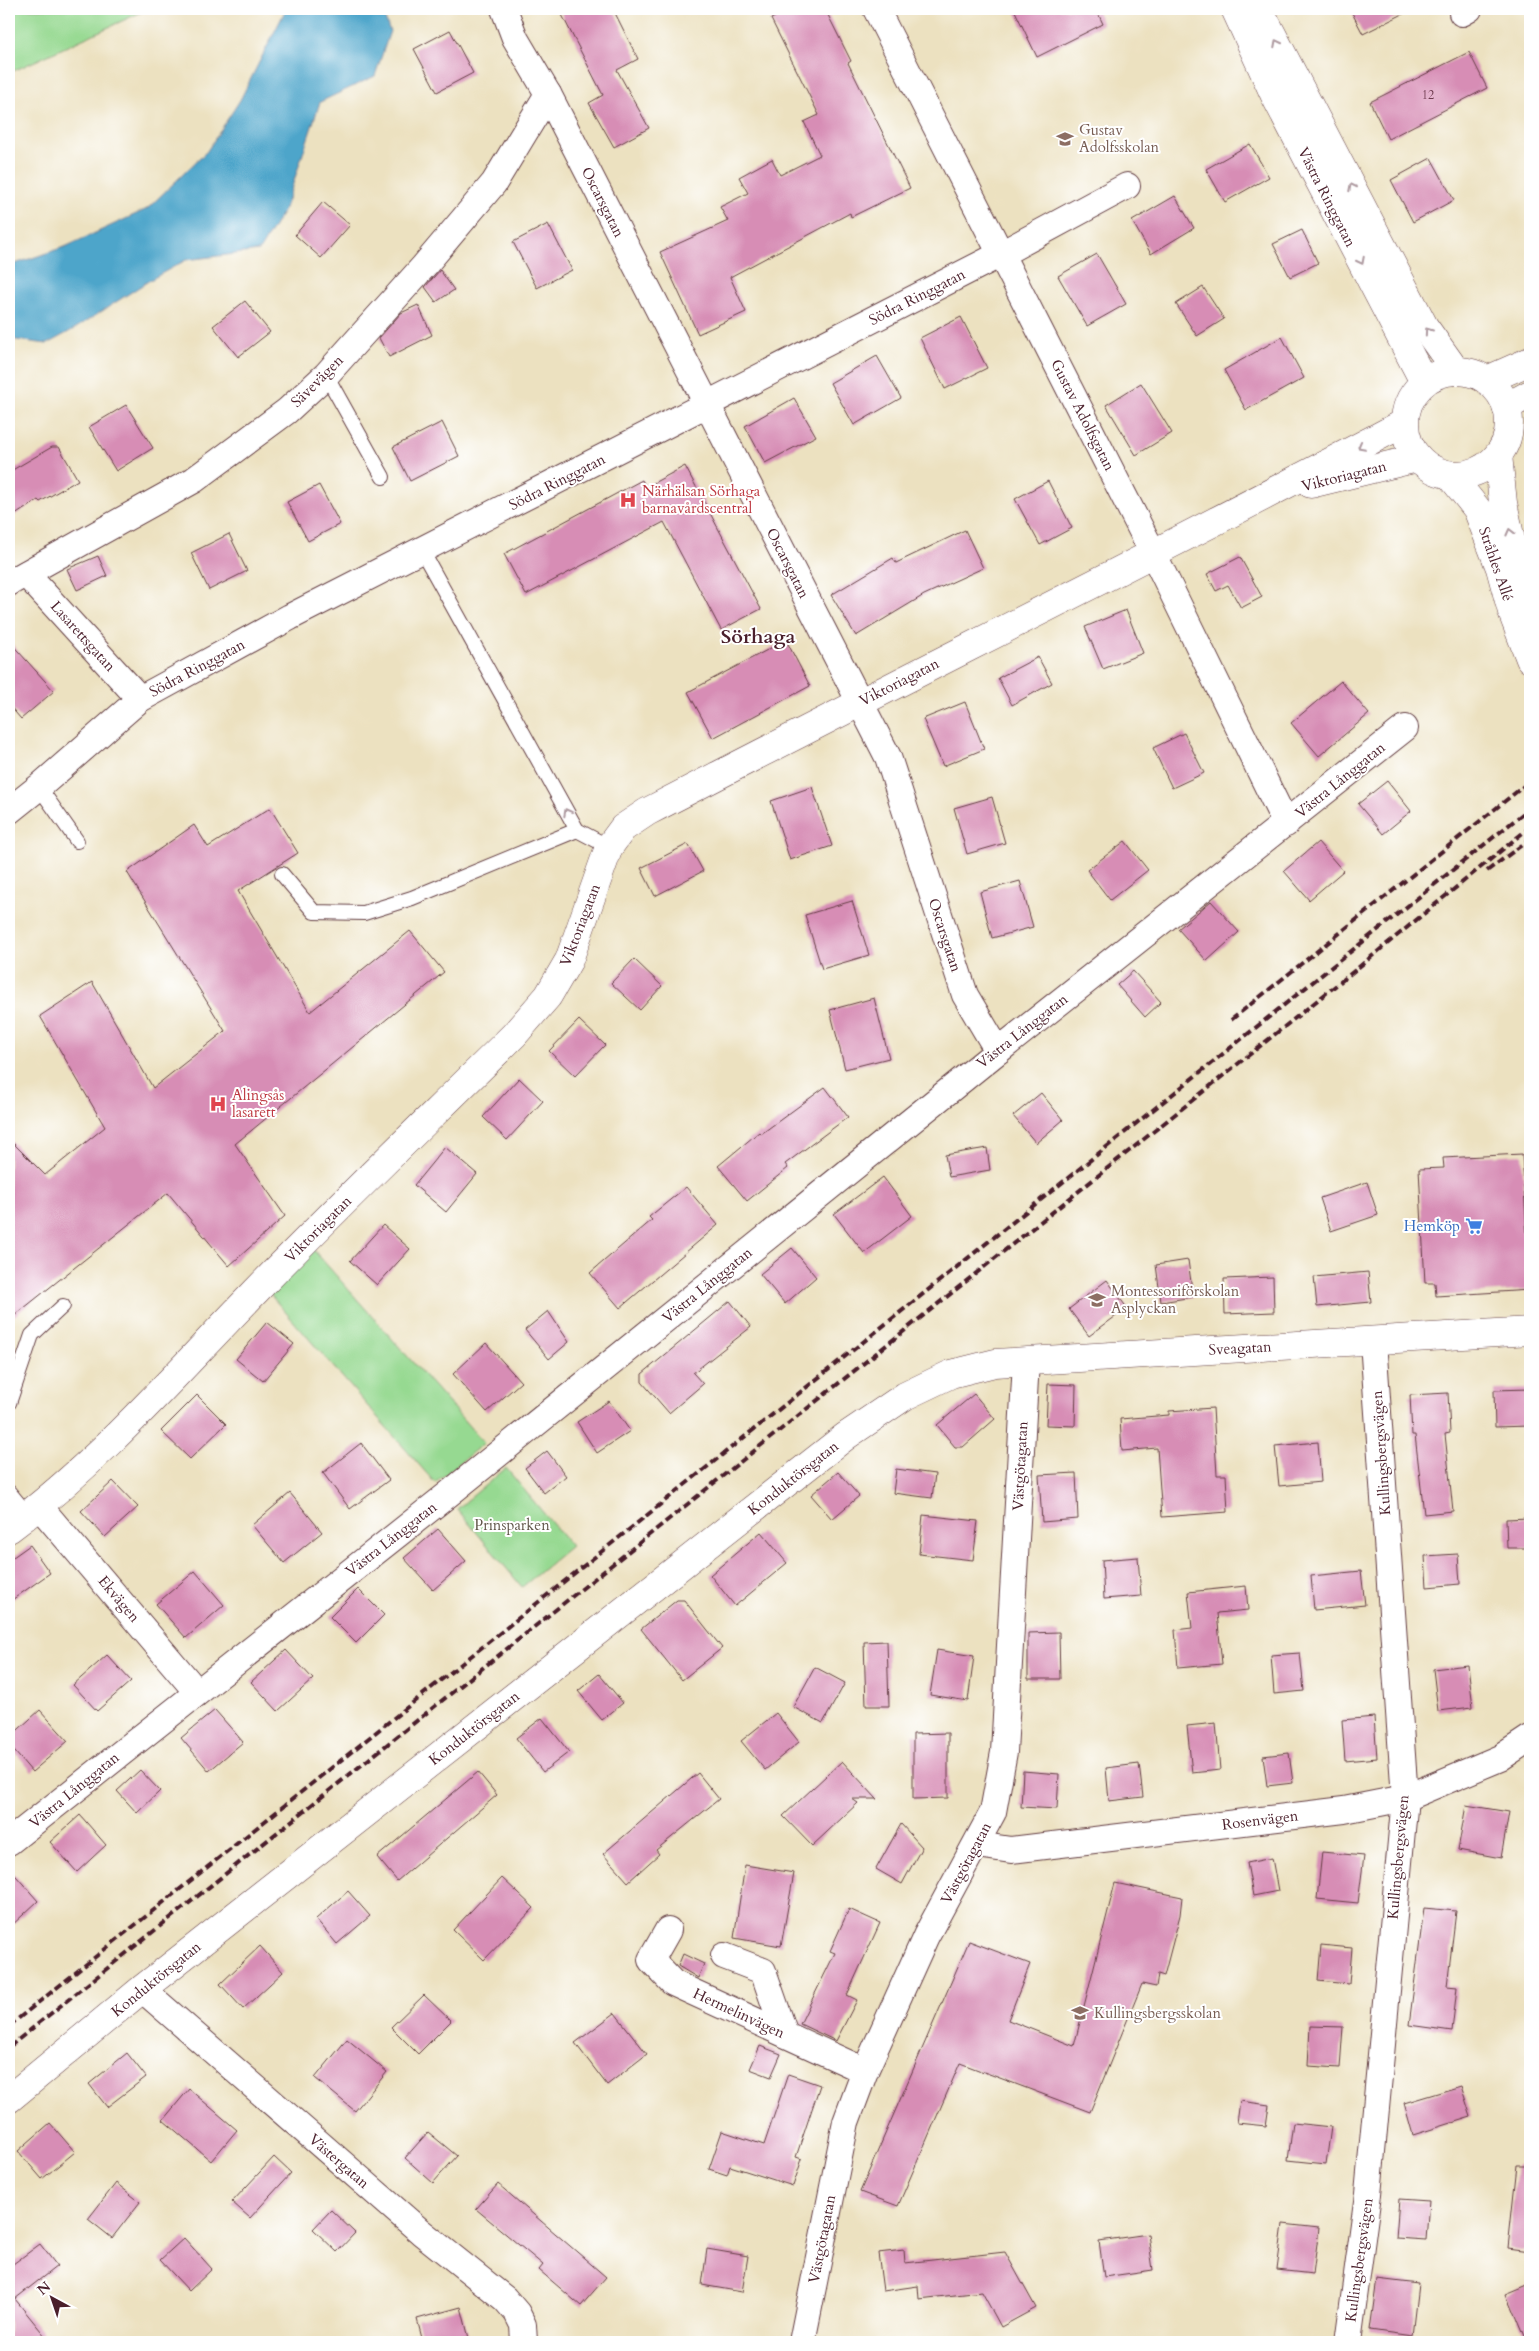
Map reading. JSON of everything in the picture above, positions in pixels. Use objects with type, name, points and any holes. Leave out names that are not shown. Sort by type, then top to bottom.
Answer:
[{"type":"street","name":"Oscarsgatan","points":[[504,9],[515,38],[548,94],[888,757],[965,995],[998,1051]]},
{"type":"street","name":"Gustav Adolfsgatan","points":[[876,9],[1153,553],[1286,824]]},
{"type":"street","name":"Västra Ringgatan","points":[[1235,9],[1274,94],[1424,382]]},
{"type":"street","name":"Västra Ringgatan","points":[[1259,9],[1424,326],[1456,370]]},
{"type":"street","name":"Sävevägen","points":[[17,579],[194,480],[287,411],[326,375],[424,266],[494,183],[548,94]]},
{"type":"street","name":"Södra Ringgatan","points":[[9,811],[39,788],[140,699],[290,617],[1001,254],[1128,186]]},
{"type":"street","points":[[1487,380],[1530,361]]},
{"type":"street","points":[[1456,370],[1472,373],[1487,380],[1499,392],[1506,406],[1509,423],[1506,440],[1498,455],[1484,467],[1468,474],[1450,475],[1432,469],[1418,458],[1408,442],[1404,423],[1410,401],[1424,382],[1439,374],[1456,370]]},
{"type":"street","points":[[1506,406],[1530,394]]},
{"type":"street","name":"Viktoriagatan","points":[[26,1517],[123,1430],[257,1290],[514,1035],[548,996],[569,960],[609,847],[623,828],[647,812],[859,702],[1271,494],[1404,423]]},
{"type":"street","name":"Stråhles Allé","points":[[1498,455],[1503,503],[1530,631]]},
{"type":"street","name":"Viktoriagatan","points":[[1271,494],[1418,458]]},
{"type":"street","name":"Stråhles Allé","points":[[1450,475],[1476,509],[1500,568],[1512,612],[1530,659]]},
{"type":"street","name":"Lasarettsgatan","points":[[17,579],[140,699]]},
{"type":"street","name":"Västra Långgatan","points":[[9,1842],[446,1496],[998,1051],[1405,728]]},
{"type":"street","name":"Sveagatan","points":[[951,1374],[995,1363],[1530,1331]]},
{"type":"street","name":"Kullingsbergsvägen","points":[[1348,2342],[1368,2194],[1405,1798],[1373,1341]]},
{"type":"street","name":"Västgötagatan","points":[[802,2342],[846,2122],[865,2071],[926,1936],[977,1845],[993,1812],[1004,1752],[1026,1361]]},
{"type":"street","name":"Konduktörsgatan","points":[[9,2099],[142,1989],[846,1436],[905,1396],[951,1374]]},
{"type":"street","name":"Ekvägen","points":[[26,1517],[197,1692]]},
{"type":"street","name":"Rosenvägen","points":[[977,1845],[1011,1850],[1344,1810],[1405,1798],[1500,1758],[1530,1738]]},
{"type":"street","name":"Hermelinvägen","points":[[668,1930],[651,1960],[673,1983],[865,2071]]},
{"type":"street","points":[[724,1956],[763,1971],[785,2034]]},
{"type":"street","name":"Västergatan","points":[[142,1989],[414,2225],[505,2299],[518,2313],[523,2325],[525,2340]]},
{"type":"lane","points":[[326,375],[383,477]]},
{"type":"lane","points":[[422,551],[577,830],[609,847]]},
{"type":"lane","points":[[39,788],[77,841]]},
{"type":"lane","points":[[282,874],[314,912],[364,913],[412,898],[577,830]]},
{"type":"lane","points":[[9,1403],[32,1335],[63,1306]]},
{"type":"lane","points":[[9,1492],[26,1517]]},
{"type":"green space","points":[[9,9],[148,9],[9,73]]},
{"type":"green space","points":[[311,1247],[484,1443],[435,1483],[267,1291]]},
{"type":"green space","name":"Prinsparken","points":[[506,1468],[571,1546],[522,1587],[457,1509]]},
{"type":"water","points":[[286,9],[381,9],[390,31],[375,76],[320,102],[285,208],[259,251],[186,260],[150,280],[76,328],[47,344],[9,339],[9,266],[67,246],[147,209],[207,151],[240,100]]},
{"type":"building","points":[[559,9],[613,9],[638,59],[617,70],[649,128],[614,147],[589,103],[603,95]]},
{"type":"building","points":[[790,9],[825,9],[851,61],[848,63],[910,188],[851,217],[850,213],[730,277],[746,312],[698,334],[660,252],[728,221],[720,207],[748,193],[739,177],[772,159],[780,175],[820,155],[804,122],[819,115],[771,19]]},
{"type":"building","points":[[1014,9],[1096,9],[1103,24],[1037,57]]},
{"type":"building","points":[[1350,9],[1413,9],[1363,34]]},
{"type":"building","points":[[450,30],[473,73],[437,92],[414,49]]},
{"type":"building","points":[[1469,52],[1487,88],[1388,139],[1370,102]]},
{"type":"building","points":[[1250,144],[1269,177],[1225,202],[1206,169]]},
{"type":"building","points":[[1431,158],[1454,200],[1413,222],[1391,180]]},
{"type":"building","points":[[1175,196],[1194,228],[1151,254],[1132,221]]},
{"type":"building","points":[[323,202],[350,225],[321,258],[295,235]]},
{"type":"building","points":[[548,224],[572,270],[537,288],[513,242]]},
{"type":"building","points":[[1302,230],[1318,263],[1290,277],[1273,244]]},
{"type":"building","points":[[1097,254],[1126,304],[1087,326],[1058,276]]},
{"type":"building","points":[[440,270],[454,290],[436,302],[425,287]]},
{"type":"building","points":[[1203,287],[1224,319],[1197,336],[1176,304]]},
{"type":"building","points":[[245,301],[270,332],[238,357],[213,326]]},
{"type":"building","points":[[418,305],[432,335],[389,357],[379,338],[401,313]]},
{"type":"building","points":[[961,317],[987,368],[945,389],[920,338]]},
{"type":"building","points":[[1282,337],[1304,378],[1246,410],[1224,370]]},
{"type":"building","points":[[877,356],[901,398],[854,425],[830,383]]},
{"type":"building","points":[[1141,383],[1172,433],[1136,455],[1106,405]]},
{"type":"building","points":[[794,398],[816,436],[765,463],[745,426]]},
{"type":"building","points":[[126,405],[153,448],[116,471],[89,427]]},
{"type":"building","points":[[442,422],[459,456],[410,481],[393,447]]},
{"type":"building","points":[[52,447],[59,447],[78,480],[40,502],[38,500],[9,519],[9,472]]},
{"type":"building","points":[[685,466],[761,609],[721,630],[664,522],[526,595],[504,554],[642,480],[646,487]]},
{"type":"building","points":[[1048,481],[1072,528],[1040,545],[1015,499]]},
{"type":"building","points":[[319,485],[340,524],[308,541],[287,502]]},
{"type":"building","points":[[965,530],[983,568],[924,595],[856,636],[831,595],[893,558],[896,563]]},
{"type":"building","points":[[229,534],[247,571],[209,590],[191,553]]},
{"type":"building","points":[[98,556],[107,576],[77,590],[67,569]]},
{"type":"building","points":[[1240,557],[1262,597],[1241,608],[1228,585],[1216,591],[1207,574]]},
{"type":"building","points":[[1126,610],[1143,653],[1103,669],[1085,627]]},
{"type":"building","points":[[786,640],[810,686],[713,738],[688,692]]},
{"type":"building","points":[[9,641],[54,691],[21,719],[9,705]]},
{"type":"building","points":[[1038,657],[1052,683],[1012,705],[998,678]]},
{"type":"building","points":[[1341,681],[1369,714],[1319,756],[1291,723]]},
{"type":"building","points":[[965,702],[984,749],[943,766],[923,719]]},
{"type":"building","points":[[1184,733],[1204,773],[1172,788],[1153,748]]},
{"type":"building","points":[[1387,781],[1411,811],[1383,834],[1358,804]]},
{"type":"building","points":[[812,787],[832,846],[790,860],[771,801]]},
{"type":"building","points":[[992,797],[1005,843],[967,854],[954,808]]},
{"type":"building","points":[[270,808],[298,853],[238,891],[310,1012],[410,931],[444,972],[235,1144],[285,1216],[229,1266],[168,1193],[9,1320],[9,1139],[45,1175],[105,1127],[40,1016],[92,982],[153,1088],[225,1031],[127,872],[194,825],[208,847]]},
{"type":"building","points":[[1125,841],[1148,870],[1110,900],[1087,870]]},
{"type":"building","points":[[1318,842],[1343,871],[1309,900],[1284,871]]},
{"type":"building","points":[[688,844],[703,871],[655,896],[641,868]]},
{"type":"building","points":[[1020,881],[1033,927],[992,938],[980,892]]},
{"type":"building","points":[[852,901],[869,955],[822,969],[805,915]]},
{"type":"building","points":[[1211,901],[1239,932],[1207,961],[1178,929]]},
{"type":"building","points":[[634,959],[662,986],[640,1010],[611,983]]},
{"type":"building","points":[[1133,971],[1161,1002],[1145,1017],[1117,985]]},
{"type":"building","points":[[874,998],[889,1058],[845,1069],[830,1010]]},
{"type":"building","points":[[579,1020],[605,1045],[575,1076],[549,1051]]},
{"type":"building","points":[[519,1078],[543,1101],[507,1140],[483,1117]]},
{"type":"building","points":[[825,1087],[848,1117],[785,1164],[788,1168],[747,1201],[718,1166],[759,1132],[761,1134]]},
{"type":"building","points":[[1041,1093],[1063,1120],[1036,1143],[1013,1116]]},
{"type":"building","points":[[445,1147],[477,1174],[446,1212],[414,1185]]},
{"type":"building","points":[[987,1148],[990,1170],[949,1177],[945,1155]]},
{"type":"building","name":"Hemköp","points":[[1522,1154],[1530,1290],[1436,1296],[1435,1283],[1425,1283],[1419,1169],[1444,1168],[1443,1158]]},
{"type":"building","points":[[883,1177],[912,1216],[864,1253],[834,1214]]},
{"type":"building","points":[[1367,1182],[1378,1215],[1331,1231],[1320,1198]]},
{"type":"building","points":[[686,1187],[718,1225],[620,1308],[590,1273],[652,1220],[649,1217]]},
{"type":"building","points":[[383,1225],[410,1249],[377,1285],[350,1261]]},
{"type":"building","points":[[792,1248],[816,1277],[785,1304],[760,1274]]},
{"type":"building","points":[[1188,1260],[1193,1297],[1161,1302],[1156,1265]]},
{"type":"building","points":[[1368,1272],[1371,1302],[1317,1307],[1314,1277]]},
{"type":"building","points":[[1273,1277],[1274,1312],[1225,1314],[1224,1279]]},
{"type":"building","points":[[1107,1280],[1127,1308],[1089,1336],[1069,1309]]},
{"type":"building","points":[[730,1301],[751,1327],[693,1373],[703,1384],[669,1413],[642,1382],[642,1374]]},
{"type":"building","points":[[548,1311],[569,1342],[549,1359],[525,1330]]},
{"type":"building","points":[[267,1322],[294,1344],[263,1381],[236,1359]]},
{"type":"building","points":[[486,1343],[521,1382],[487,1412],[453,1374]]},
{"type":"building","points":[[1048,1384],[1076,1385],[1075,1426],[1046,1425]]},
{"type":"building","points":[[1530,1389],[1530,1426],[1495,1427],[1494,1390]]},
{"type":"building","points":[[1448,1393],[1450,1433],[1445,1434],[1453,1511],[1424,1514],[1415,1435],[1412,1435],[1410,1395]]},
{"type":"building","points":[[974,1394],[995,1419],[963,1447],[955,1447],[937,1425]]},
{"type":"building","points":[[197,1395],[226,1424],[190,1459],[161,1431]]},
{"type":"building","points":[[609,1401],[630,1431],[597,1453],[577,1422]]},
{"type":"building","points":[[1213,1408],[1217,1475],[1226,1475],[1228,1512],[1162,1517],[1157,1448],[1122,1451],[1120,1419],[1169,1415],[1169,1411]]},
{"type":"building","points":[[1318,1442],[1321,1482],[1279,1486],[1275,1446]]},
{"type":"building","points":[[361,1443],[389,1480],[350,1509],[323,1473]]},
{"type":"building","points":[[547,1451],[566,1476],[544,1493],[525,1468]]},
{"type":"building","points":[[896,1469],[935,1474],[932,1498],[893,1493]]},
{"type":"building","points":[[838,1472],[859,1496],[832,1519],[811,1495]]},
{"type":"building","points":[[1076,1473],[1078,1519],[1042,1522],[1039,1475]]},
{"type":"building","points":[[113,1481],[138,1507],[105,1537],[81,1511]]},
{"type":"building","points":[[290,1493],[322,1532],[284,1563],[252,1525]]},
{"type":"building","points":[[923,1515],[978,1521],[973,1560],[919,1554]]},
{"type":"building","points":[[1530,1518],[1530,1548],[1507,1548],[1506,1519]]},
{"type":"building","points":[[438,1529],[466,1561],[433,1590],[404,1558]]},
{"type":"building","points":[[761,1532],[787,1563],[735,1606],[710,1575]]},
{"type":"building","points":[[30,1545],[50,1573],[9,1602],[9,1560]]},
{"type":"building","points":[[1458,1554],[1460,1584],[1427,1587],[1425,1556]]},
{"type":"building","points":[[1138,1557],[1141,1596],[1104,1599],[1102,1560]]},
{"type":"building","points":[[195,1571],[224,1605],[186,1638],[156,1604]]},
{"type":"building","points":[[1361,1571],[1365,1605],[1314,1610],[1311,1576]]},
{"type":"building","points":[[1246,1586],[1248,1610],[1217,1613],[1222,1664],[1178,1668],[1175,1630],[1192,1628],[1188,1592]]},
{"type":"building","points":[[358,1589],[384,1615],[356,1643],[330,1617]]},
{"type":"building","points":[[677,1600],[684,1600],[722,1648],[682,1680],[641,1629]]},
{"type":"building","points":[[1059,1632],[1060,1679],[1028,1679],[1028,1633]]},
{"type":"building","points":[[887,1641],[889,1706],[866,1706],[864,1642]]},
{"type":"building","points":[[286,1650],[313,1679],[278,1711],[251,1682]]},
{"type":"building","points":[[937,1650],[974,1656],[968,1701],[930,1695]]},
{"type":"building","points":[[1300,1653],[1304,1691],[1274,1694],[1271,1655]]},
{"type":"building","points":[[107,1655],[131,1681],[97,1711],[73,1685]]},
{"type":"building","points":[[1468,1665],[1473,1707],[1438,1711],[1433,1669]]},
{"type":"building","points":[[815,1667],[845,1683],[823,1723],[793,1707]]},
{"type":"building","points":[[599,1674],[623,1703],[602,1720],[578,1691]]},
{"type":"building","points":[[40,1710],[68,1741],[32,1772],[9,1745],[9,1738]]},
{"type":"building","points":[[215,1710],[243,1742],[209,1771],[181,1738]]},
{"type":"building","points":[[776,1713],[799,1742],[765,1770],[741,1741]]},
{"type":"building","points":[[1374,1717],[1377,1758],[1345,1761],[1342,1720]]},
{"type":"building","points":[[542,1718],[569,1752],[543,1772],[516,1738]]},
{"type":"building","points":[[1216,1723],[1220,1770],[1192,1773],[1187,1726]]},
{"type":"building","points":[[948,1733],[948,1798],[913,1799],[913,1734]]},
{"type":"building","points":[[1289,1753],[1293,1783],[1267,1786],[1263,1756]]},
{"type":"building","points":[[842,1761],[877,1799],[852,1799],[858,1803],[812,1846],[783,1816]]},
{"type":"building","points":[[1139,1764],[1143,1797],[1109,1801],[1106,1768]]},
{"type":"building","points":[[140,1770],[160,1791],[137,1813],[117,1791]]},
{"type":"building","points":[[1023,1771],[1059,1774],[1057,1809],[1021,1807]]},
{"type":"building","points":[[478,1772],[497,1795],[397,1881],[377,1857]]},
{"type":"building","points":[[698,1773],[719,1799],[656,1850],[659,1854],[628,1882],[603,1854]]},
{"type":"building","points":[[1466,1805],[1509,1812],[1501,1858],[1458,1850]]},
{"type":"building","points":[[80,1815],[106,1845],[77,1872],[50,1842]]},
{"type":"building","points":[[901,1824],[922,1847],[902,1884],[876,1869]]},
{"type":"building","points":[[1322,1852],[1364,1856],[1358,1903],[1317,1899]]},
{"type":"building","points":[[1272,1858],[1278,1891],[1253,1896],[1247,1863]]},
{"type":"building","points":[[745,1865],[794,1873],[781,1946],[734,1938]]},
{"type":"building","points":[[9,1868],[38,1901],[9,1928]]},
{"type":"building","points":[[502,1878],[534,1908],[484,1960],[453,1930]]},
{"type":"building","points":[[1115,1883],[1182,1897],[1180,1915],[1164,1976],[1158,1974],[1156,1987],[1142,1984],[1090,2112],[960,2063],[898,2206],[860,2192],[969,1941],[1030,1964],[1008,2020],[1074,2046]]},
{"type":"building","points":[[348,1891],[370,1916],[337,1944],[316,1919]]},
{"type":"building","points":[[1424,1908],[1456,1911],[1447,1986],[1457,1987],[1452,2031],[1409,2025]]},
{"type":"building","points":[[849,1909],[880,1923],[847,1995],[857,2000],[836,2041],[800,2024],[835,1953],[830,1951]]},
{"type":"building","points":[[1321,1945],[1352,1948],[1349,1984],[1318,1981]]},
{"type":"building","points":[[260,1946],[283,1972],[243,2009],[220,1984]]},
{"type":"building","points":[[683,1954],[704,1964],[698,1978],[678,1966]]},
{"type":"building","points":[[424,1995],[451,2021],[418,2054],[391,2027]]},
{"type":"building","points":[[615,2013],[647,2054],[607,2085],[575,2043]]},
{"type":"building","points":[[1310,2026],[1343,2027],[1340,2068],[1308,2066]]},
{"type":"building","points":[[347,2039],[387,2072],[355,2111],[315,2078]]},
{"type":"building","points":[[760,2046],[781,2054],[771,2077],[750,2069]]},
{"type":"building","points":[[127,2053],[146,2077],[107,2107],[89,2084]]},
{"type":"building","points":[[788,2074],[820,2085],[796,2157],[802,2159],[793,2186],[730,2166],[727,2175],[709,2169],[722,2131],[764,2145]]},
{"type":"building","points":[[1461,2086],[1471,2117],[1413,2135],[1404,2103]]},
{"type":"building","points":[[189,2089],[237,2130],[211,2161],[163,2120]]},
{"type":"building","points":[[1240,2101],[1269,2105],[1266,2126],[1237,2123]]},
{"type":"building","points":[[50,2123],[75,2152],[42,2179],[18,2151]]},
{"type":"building","points":[[1293,2123],[1331,2127],[1326,2164],[1288,2160]]},
{"type":"building","points":[[428,2132],[457,2156],[433,2183],[405,2158]]},
{"type":"building","points":[[274,2157],[291,2173],[250,2218],[232,2202]]},
{"type":"building","points":[[1517,2165],[1530,2165],[1530,2251],[1508,2248]]},
{"type":"building","points":[[116,2183],[140,2202],[112,2238],[88,2219]]},
{"type":"building","points":[[498,2184],[606,2277],[581,2306],[539,2270],[543,2265],[476,2209]]},
{"type":"building","points":[[1399,2199],[1429,2201],[1426,2240],[1396,2238]]},
{"type":"building","points":[[331,2210],[355,2233],[337,2252],[313,2229]]},
{"type":"building","points":[[1283,2224],[1319,2228],[1313,2274],[1277,2270]]},
{"type":"building","points":[[1148,2234],[1153,2270],[1104,2277],[1099,2241]]},
{"type":"building","points":[[184,2238],[212,2269],[189,2291],[160,2260]]},
{"type":"building","points":[[40,2244],[57,2266],[15,2299],[50,2342],[9,2342],[9,2267]]},
{"type":"building","points":[[707,2249],[748,2256],[742,2292],[702,2285]]},
{"type":"building","points":[[904,2250],[905,2263],[1005,2252],[1036,2308],[1001,2327],[982,2292],[919,2299],[918,2286],[883,2291],[878,2253]]},
{"type":"building","points":[[1377,2279],[1418,2284],[1412,2336],[1370,2330]]},
{"type":"building","points":[[1530,2284],[1530,2342],[1526,2342],[1506,2294]]},
{"type":"building","points":[[461,2307],[470,2342],[423,2342],[417,2319]]},
{"type":"railway","points":[[1231,1020],[1530,781]]},
{"type":"railway","points":[[9,2026],[1530,808]]},
{"type":"railway","points":[[9,2047],[1349,975],[1530,827]]},
{"type":"railway","points":[[1487,871],[1530,839]]},
{"type":"place","name":"Gustav Adolfsskolan","points":[[1065,139]]},
{"type":"place","name":"Närhälsan Sörhaga barnavårdscentral","points":[[628,500]]},
{"type":"place","name":"Alingsås lasarett","points":[[218,1104]]},
{"type":"place","name":"Hemköp","points":[[1474,1226]]},
{"type":"place","name":"Montessoriförskolan Asplyckan","points":[[1097,1300]]},
{"type":"place","name":"Kullingsbergsskolan","points":[[1080,2013]]},
{"type":"district","name":"Sörhaga","points":[[758,636]]}]
